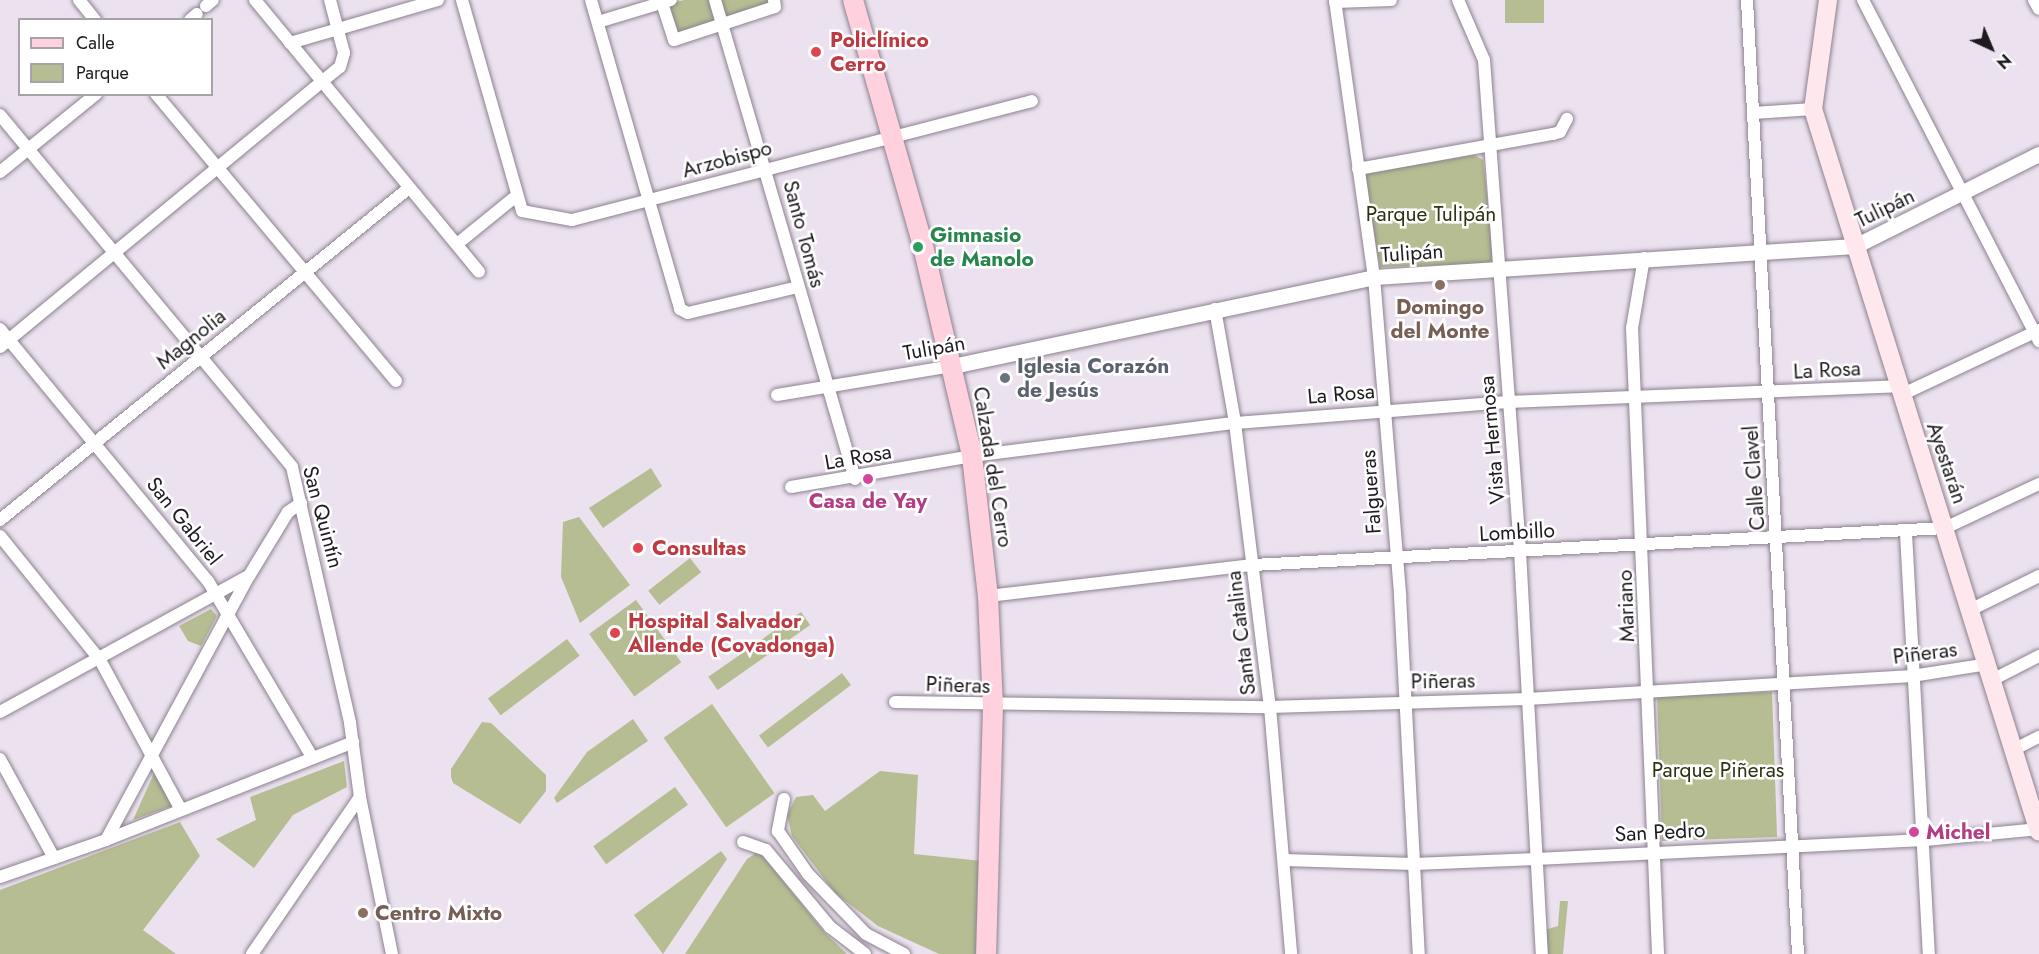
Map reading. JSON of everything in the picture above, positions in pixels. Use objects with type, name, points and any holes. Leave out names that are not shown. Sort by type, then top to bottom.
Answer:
[{"type":"main road","name":"Calzada del Cerro","points":[[853,0],[952,366],[972,456],[988,596],[993,706],[986,954]]},
{"type":"main road","points":[[1813,109],[1828,0]]},
{"type":"main road","name":"Ayestarán","points":[[1813,109],[2039,830]]},
{"type":"street","points":[[79,0],[93,18]]},
{"type":"street","points":[[255,0],[479,272]]},
{"type":"street","points":[[4,343],[116,255],[229,159],[324,84],[343,60],[339,29],[330,0]]},
{"type":"street","points":[[290,43],[438,0]]},
{"type":"street","points":[[457,244],[516,196],[462,0]]},
{"type":"street","points":[[591,0],[649,201],[684,312],[798,287]]},
{"type":"street","name":"Santo Tomás","points":[[715,0],[855,478]]},
{"type":"street","points":[[598,22],[667,1],[674,40],[775,7],[774,0]]},
{"type":"street","points":[[1335,1],[1391,0]]},
{"type":"street","name":"Vista Hermosa","points":[[1458,0],[1484,60],[1520,551],[1542,954]]},
{"type":"street","name":"Calle Clavel","points":[[1747,0],[1767,392],[1778,535],[1790,844],[1798,954]]},
{"type":"street","points":[[1863,0],[2037,335]]},
{"type":"street","points":[[2034,0],[2039,9]]},
{"type":"street","name":"Falgueras","points":[[1335,1],[1374,277],[1406,702],[1419,954]]},
{"type":"street","points":[[0,172],[93,96]]},
{"type":"street","points":[[158,96],[304,274],[396,381]]},
{"type":"street","name":"Arzobispo","points":[[516,196],[522,211],[572,220],[891,134],[1032,101]]},
{"type":"street","points":[[1753,113],[1813,109]]},
{"type":"street","name":"San Quintín","points":[[0,115],[199,358],[292,467],[353,742],[360,797],[392,954]]},
{"type":"street","points":[[1358,168],[1553,134],[1560,132],[1567,119]]},
{"type":"street","name":"Tulipán","points":[[777,395],[952,366],[1374,277],[1856,246],[2039,154]]},
{"type":"street","points":[[229,159],[238,195]]},
{"type":"street","name":"Magnolia","points":[[0,520],[409,188]]},
{"type":"street","name":"Mariano","points":[[1644,258],[1632,328],[1643,544],[1658,954]]},
{"type":"street","name":"Santa Catalina","points":[[1215,309],[1235,423],[1270,707],[1291,954]]},
{"type":"street","name":"San Gabriel","points":[[0,329],[4,343],[94,443],[208,580],[311,756]]},
{"type":"street","name":"La Rosa","points":[[791,487],[855,478],[972,456],[1235,423],[1508,402],[1767,392],[1900,390],[2037,335]]},
{"type":"street","name":"Lombillo","points":[[988,596],[1253,564],[1396,558],[1778,535],[1906,532],[1945,528],[2039,484]]},
{"type":"street","points":[[106,840],[249,576],[288,512],[301,503]]},
{"type":"street","points":[[1906,532],[1912,676],[1925,840],[1929,954]]},
{"type":"street","points":[[0,536],[100,660],[150,759],[181,810]]},
{"type":"street","points":[[0,712],[100,660],[249,576]]},
{"type":"street","points":[[1971,610],[2039,576]]},
{"type":"street","name":"Piñeras","points":[[895,702],[993,706],[1270,707],[1527,699],[1991,671],[2039,656]]},
{"type":"street","points":[[2015,749],[2039,737]]},
{"type":"street","points":[[0,877],[106,840],[311,756],[353,742]]},
{"type":"street","points":[[1,764],[54,858]]},
{"type":"street","points":[[252,954],[360,797]]},
{"type":"street","points":[[784,799],[777,823],[781,835],[828,898],[886,951],[904,954]]},
{"type":"street","name":"San Pedro","points":[[1284,860],[1414,864],[1790,844],[1925,840],[2039,830]]},
{"type":"street","points":[[743,842],[766,850],[830,927],[865,954]]},
{"type":"green space","points":[[684,0],[771,0],[772,5],[675,36],[666,5]]},
{"type":"green space","points":[[1505,0],[1544,0],[1544,23],[1505,23]]},
{"type":"green space","name":"Parque Tulipán","points":[[1474,155],[1483,160],[1494,256],[1488,264],[1380,267],[1362,177],[1366,173]]},
{"type":"green space","points":[[651,468],[662,486],[603,528],[589,508]]},
{"type":"green space","points":[[579,517],[630,585],[580,623],[561,577],[563,522]]},
{"type":"green space","points":[[690,558],[701,572],[659,605],[648,591]]},
{"type":"green space","points":[[636,600],[681,662],[634,696],[589,634]]},
{"type":"green space","points":[[211,609],[217,616],[201,646],[188,641],[179,626]]},
{"type":"green space","points":[[801,612],[810,625],[718,690],[708,677]]},
{"type":"green space","points":[[567,639],[580,656],[501,715],[488,699]]},
{"type":"green space","points":[[842,673],[851,685],[768,748],[759,736]]},
{"type":"green space","name":"Parque Piñeras","points":[[1772,692],[1777,837],[1662,841],[1657,696]]},
{"type":"green space","points":[[712,704],[775,793],[726,827],[664,738]]},
{"type":"green space","points":[[633,719],[648,741],[557,803],[554,798],[587,752]]},
{"type":"green space","points":[[482,722],[491,723],[546,775],[546,791],[520,824],[453,783],[451,769]]},
{"type":"green space","points":[[344,761],[347,787],[293,815],[254,868],[216,839],[256,820],[250,797]]},
{"type":"green space","points":[[155,771],[174,805],[133,820]]},
{"type":"green space","points":[[880,771],[918,775],[914,854],[982,861],[977,954],[939,954],[878,926],[835,893],[792,836],[787,815],[796,797],[813,795],[825,811]]},
{"type":"green space","points":[[675,787],[688,805],[606,864],[593,846]]},
{"type":"green space","points":[[180,822],[200,856],[143,930],[176,954],[0,954],[0,890]]},
{"type":"green space","points":[[721,851],[727,859],[663,954],[634,915]]},
{"type":"green space","points":[[756,853],[763,856],[825,933],[847,954],[685,954],[747,859]]},
{"type":"green space","points":[[1560,901],[1568,901],[1563,954],[1547,954],[1545,930],[1558,926]]},
{"type":"place","name":"Policlínico Cerro","points":[[816,52]]},
{"type":"place","name":"Gimnasio de Manolo","points":[[918,247]]},
{"type":"place","name":"Domingo del Monte","points":[[1440,285]]},
{"type":"place","name":"Iglesia Corazón de Jesús","points":[[1005,378]]},
{"type":"place","name":"Casa de Yay","points":[[868,479]]},
{"type":"place","name":"Consultas","points":[[638,548]]},
{"type":"place","name":"Hospital Salvador Allende (Covadonga)","points":[[615,633]]},
{"type":"place","name":"Michel","points":[[1914,832]]},
{"type":"place","name":"Centro Mixto","points":[[363,913]]}]
